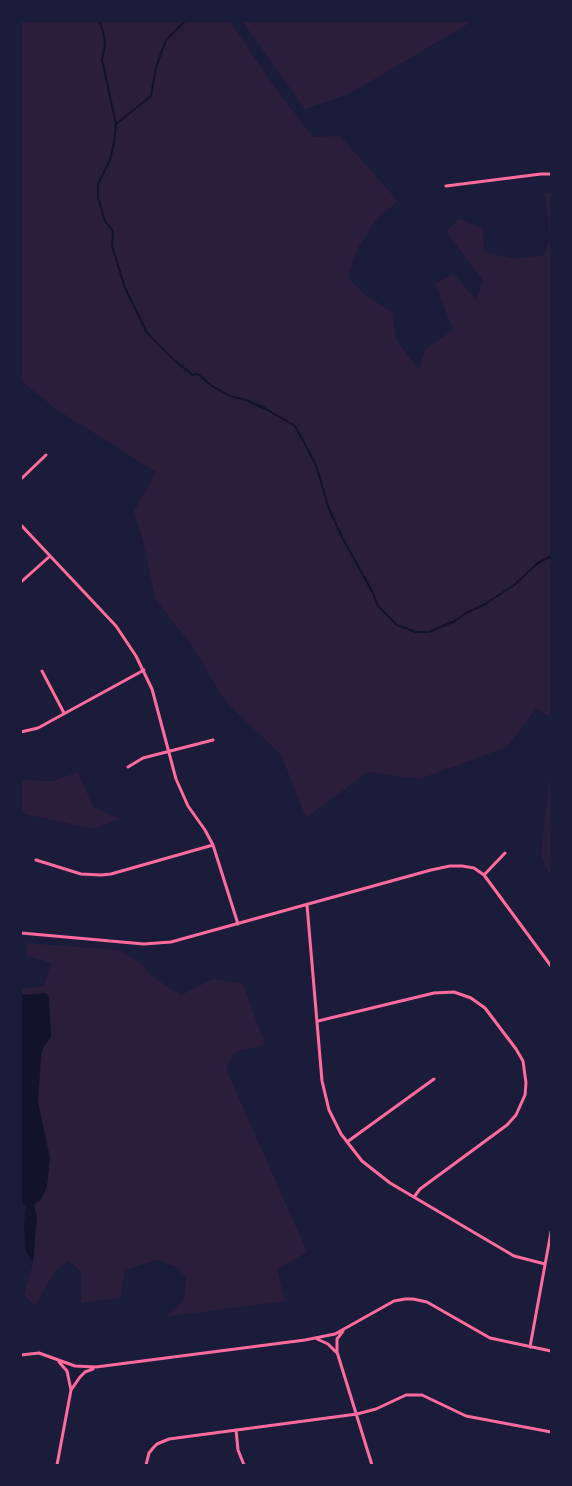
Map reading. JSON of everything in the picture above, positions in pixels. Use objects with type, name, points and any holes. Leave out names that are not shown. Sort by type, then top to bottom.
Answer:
[{"type":"street","points":[[446,186],[551,174]]},
{"type":"street","points":[[21,478],[46,455]]},
{"type":"street","points":[[21,525],[116,626],[144,670],[152,689],[176,779],[183,796],[213,844],[238,924]]},
{"type":"street","points":[[21,582],[50,556]]},
{"type":"street","points":[[21,732],[38,728],[144,670]]},
{"type":"street","points":[[42,671],[64,713]]},
{"type":"street","points":[[128,767],[143,758],[213,740]]},
{"type":"street","points":[[36,860],[81,874],[101,875],[111,874],[213,844]]},
{"type":"street","points":[[484,875],[505,853]]},
{"type":"street","points":[[21,933],[159,944],[191,938],[444,867],[469,867],[484,875],[551,966]]},
{"type":"street","points":[[307,905],[324,1094],[333,1119],[347,1142],[362,1161],[376,1173],[414,1197],[514,1256],[545,1264]]},
{"type":"street","points":[[318,1021],[434,993],[454,992],[471,998],[485,1008],[523,1061],[526,1083],[525,1095],[516,1115],[507,1126],[420,1188],[414,1197]]},
{"type":"street","points":[[347,1142],[434,1079]]},
{"type":"street","points":[[530,1347],[551,1232]]},
{"type":"street","points":[[21,1355],[39,1353],[48,1355],[58,1361],[78,1366],[96,1367],[317,1338],[343,1330],[394,1301],[413,1299],[428,1302],[490,1338],[551,1350]]},
{"type":"street","points":[[343,1330],[337,1339],[337,1352],[372,1465]]},
{"type":"street","points":[[317,1338],[337,1352]]},
{"type":"street","points":[[58,1361],[67,1372],[71,1390]]},
{"type":"street","points":[[57,1465],[71,1390],[74,1383],[85,1372],[96,1367]]},
{"type":"street","points":[[146,1465],[149,1453],[157,1444],[163,1441],[356,1414],[376,1408],[399,1396],[415,1394],[434,1399],[466,1416],[551,1432]]},
{"type":"street","points":[[236,1430],[238,1450],[244,1465]]},
{"type":"shaded area","points":[[21,21],[230,21],[271,82],[313,137],[340,136],[398,201],[376,220],[356,251],[348,278],[364,294],[392,312],[396,339],[419,370],[425,349],[453,330],[435,283],[454,274],[476,300],[483,280],[446,232],[459,219],[483,228],[484,252],[516,259],[545,255],[550,237],[545,193],[551,193],[551,717],[536,709],[507,747],[420,779],[368,772],[306,818],[281,755],[226,702],[193,647],[155,599],[144,545],[134,511],[156,472],[56,409],[21,381]]},
{"type":"shaded area","points":[[242,21],[473,21],[349,94],[305,109]]},
{"type":"shaded area","points":[[551,766],[551,878],[541,856]]},
{"type":"shaded area","points":[[78,772],[93,807],[120,819],[93,829],[21,813],[21,780],[53,781]]},
{"type":"shaded area","points":[[27,943],[120,950],[142,964],[150,975],[181,995],[213,979],[243,984],[265,1045],[234,1052],[226,1069],[307,1252],[277,1270],[285,1301],[165,1317],[184,1300],[186,1277],[176,1267],[157,1260],[125,1270],[120,1298],[81,1303],[81,1272],[69,1261],[55,1271],[35,1306],[24,1295],[33,1263],[25,1250],[24,1223],[26,1207],[21,1201],[21,989],[44,986],[51,963],[27,956]]},
{"type":"shaded area","points":[[46,993],[49,997],[51,1037],[43,1048],[41,1057],[38,1102],[50,1158],[47,1187],[42,1198],[34,1205],[37,1217],[33,1263],[25,1250],[24,1223],[26,1207],[21,1201],[21,995]]},
{"type":"waterway","points":[[98,21],[104,36],[105,44],[102,60],[116,124],[110,160],[98,184],[98,198],[105,221],[113,231],[112,246],[125,288],[147,333],[175,361],[193,375],[198,374],[212,386],[230,396],[246,400],[266,409],[295,426],[316,465],[329,509],[378,606],[397,625],[416,632],[429,632],[455,621],[466,613],[485,604],[513,586],[538,563],[551,556]]},
{"type":"waterway","points":[[116,124],[151,96],[156,67],[166,40],[185,21]]}]
